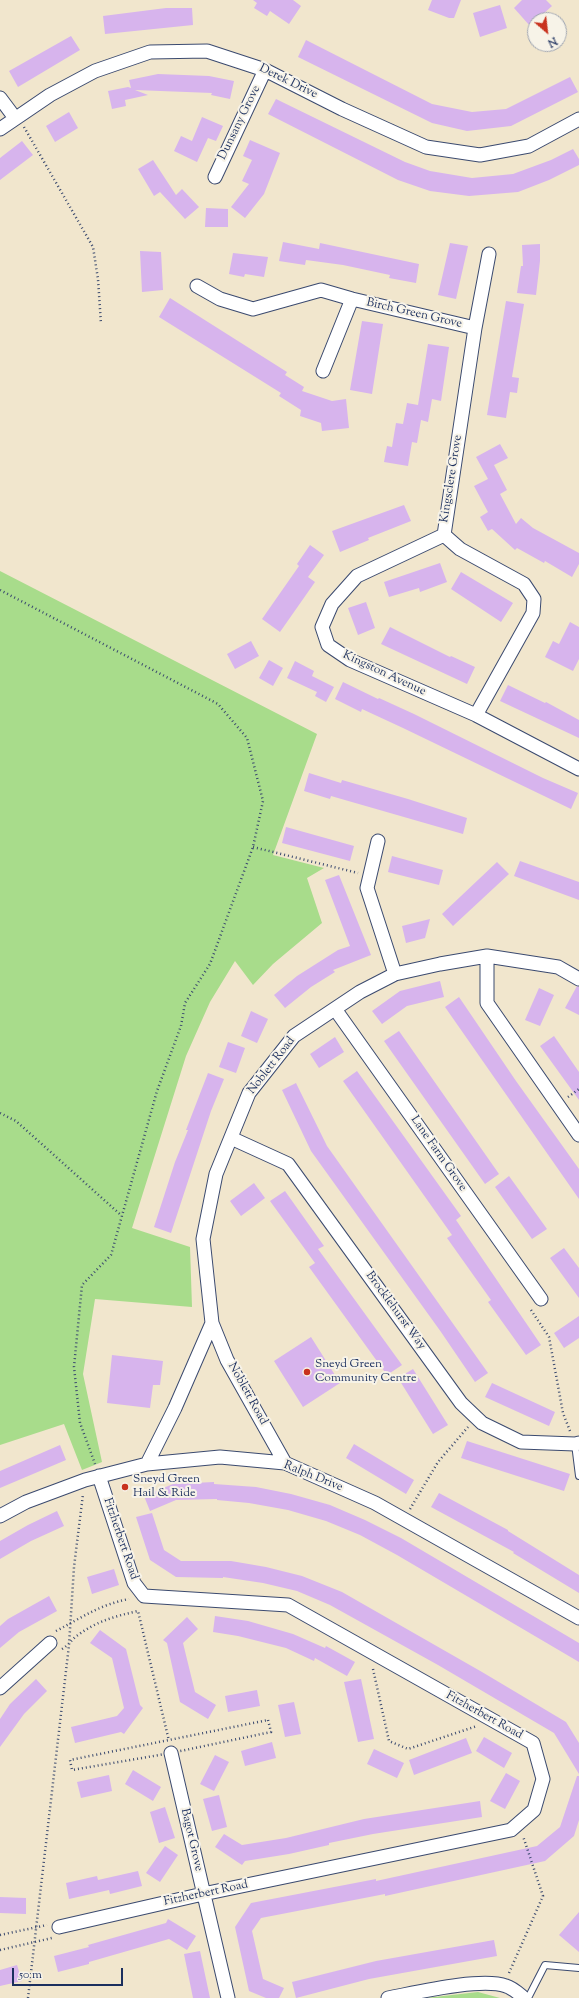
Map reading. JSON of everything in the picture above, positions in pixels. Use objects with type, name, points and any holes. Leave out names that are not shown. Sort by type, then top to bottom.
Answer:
[{"type":"street","name":"Derek Drive","points":[[0,129],[50,95],[95,71],[150,52],[207,51],[265,70],[342,109],[426,147],[480,155],[529,146],[579,119]]},
{"type":"street","name":"Dunsany Grove","points":[[215,177],[265,70]]},
{"type":"street","points":[[0,98],[16,117]]},
{"type":"street","name":"Kingsclere Grove","points":[[476,715],[533,613],[534,599],[524,584],[460,549],[444,535],[475,328],[489,254]]},
{"type":"street","name":"Birch Green Grove","points":[[197,286],[220,299],[253,309],[321,290],[352,299],[475,328]]},
{"type":"street","name":"Birch Green Grove","points":[[323,371],[352,299]]},
{"type":"street","name":"Kingston Avenue","points":[[444,535],[357,576],[332,604],[322,627],[328,645],[350,660],[476,715],[579,769]]},
{"type":"street","points":[[378,841],[367,888],[395,974]]},
{"type":"street","points":[[487,956],[487,1003],[579,1135]]},
{"type":"street","name":"Noblett Road","points":[[285,1464],[227,1360],[212,1323],[203,1239],[216,1174],[249,1093],[294,1036],[360,992],[395,974],[487,956],[558,967],[579,979]]},
{"type":"street","name":"Lane Farm Grove","points":[[335,1009],[541,1299]]},
{"type":"street","name":"Brocklehurst Way","points":[[231,1138],[288,1164],[462,1403],[482,1423],[522,1442],[577,1444]]},
{"type":"street","name":"Noblett Road","points":[[147,1464],[175,1408],[212,1323]]},
{"type":"street","name":"Ralph Drive","points":[[0,1516],[26,1502],[85,1480],[147,1464],[220,1457],[285,1464],[375,1502],[579,1618]]},
{"type":"street","name":"Fitzherbert Road","points":[[59,1928],[203,1894],[512,1830],[534,1810],[543,1779],[533,1743],[288,1605],[144,1596],[134,1583],[99,1476]]},
{"type":"street","points":[[0,1688],[50,1643]]},
{"type":"street","name":"Bagot Grove","points":[[172,1753],[228,1998]]},
{"type":"street","points":[[388,1998],[460,1985],[492,1984],[505,1986],[524,1998]]},
{"type":"lane","points":[[577,1444],[579,1476]]},
{"type":"lane","points":[[528,1998],[545,1965],[579,1968]]},
{"type":"path","points":[[16,117],[93,248],[98,279],[101,324]]},
{"type":"path","points":[[0,590],[218,704],[247,738],[263,801],[253,847],[210,964],[185,1003],[181,1026],[157,1091],[111,1256],[82,1285],[74,1367],[80,1423],[99,1476]]},
{"type":"path","points":[[253,847],[370,876]]},
{"type":"path","points":[[0,1113],[16,1120],[122,1216]]},
{"type":"path","points":[[541,1299],[530,1308],[549,1337],[563,1413],[577,1444]]},
{"type":"path","points":[[404,1519],[438,1462],[476,1417]]},
{"type":"path","points":[[28,1998],[72,1623],[74,1567],[85,1480]]},
{"type":"path","points":[[144,1596],[110,1603],[90,1611],[72,1623],[46,1636],[56,1652],[69,1645],[77,1636],[101,1620],[138,1611],[172,1753]]},
{"type":"path","points":[[369,1651],[389,1741],[408,1749],[492,1721]]},
{"type":"path","points":[[492,1984],[493,1977],[507,1978],[543,1896],[519,1825]]},
{"type":"path","points":[[0,1935],[58,1923],[61,1936],[0,1950]]},
{"type":"green space","points":[[0,571],[317,734],[273,855],[324,868],[307,878],[322,923],[273,964],[253,985],[235,961],[210,1002],[186,1056],[132,1228],[190,1247],[192,1307],[95,1299],[83,1374],[102,1462],[82,1470],[64,1424],[0,1445]]},
{"type":"green space","points":[[478,1992],[500,1998],[426,1998]]},
{"type":"building","points":[[253,0],[293,0],[301,6],[289,24],[270,11],[267,16],[254,8],[257,3]]},
{"type":"building","points":[[432,0],[461,0],[454,18],[449,18],[428,10]]},
{"type":"building","points":[[522,0],[546,0],[552,6],[545,12],[527,12],[527,23],[514,8]]},
{"type":"building","points":[[500,5],[507,28],[480,37],[473,13]]},
{"type":"building","points":[[166,8],[192,8],[193,25],[105,34],[103,16]]},
{"type":"building","points":[[71,36],[80,50],[18,87],[9,71]]},
{"type":"building","points":[[306,40],[432,104],[472,112],[506,109],[570,77],[578,92],[511,126],[467,131],[432,123],[298,57]]},
{"type":"building","points":[[158,74],[209,76],[234,81],[230,99],[211,95],[212,93],[135,90],[148,95],[125,100],[126,106],[112,109],[108,91],[128,87],[131,88],[129,80]]},
{"type":"building","points":[[276,99],[405,162],[430,171],[472,178],[513,174],[551,160],[573,149],[579,159],[579,165],[549,180],[518,192],[469,196],[430,191],[398,180],[268,114]]},
{"type":"building","points":[[69,112],[78,128],[55,142],[46,126]]},
{"type":"building","points":[[202,117],[223,126],[216,141],[208,138],[197,162],[174,151],[181,136],[192,141]]},
{"type":"building","points":[[250,140],[280,153],[264,194],[245,218],[231,207],[249,184],[242,181],[252,160],[243,156]]},
{"type":"building","points":[[22,141],[33,155],[0,180],[0,158]]},
{"type":"building","points":[[153,160],[176,195],[182,189],[199,207],[185,219],[160,192],[154,196],[138,169]]},
{"type":"building","points":[[206,208],[228,209],[228,227],[205,227]]},
{"type":"building","points":[[283,242],[319,249],[320,243],[419,264],[416,283],[389,278],[390,275],[343,265],[306,260],[305,265],[279,261]]},
{"type":"building","points":[[450,243],[468,246],[456,299],[438,295]]},
{"type":"building","points":[[540,244],[540,261],[536,295],[517,293],[521,266],[523,266],[522,245]]},
{"type":"building","points":[[140,251],[161,252],[163,290],[142,292]]},
{"type":"building","points":[[233,253],[268,257],[264,277],[245,274],[244,277],[229,274]]},
{"type":"building","points":[[170,298],[287,372],[285,375],[304,387],[302,391],[332,401],[346,399],[349,428],[322,431],[321,423],[300,416],[301,410],[279,396],[281,393],[159,317]]},
{"type":"building","points":[[506,301],[524,304],[512,377],[519,378],[517,393],[510,392],[506,418],[487,415]]},
{"type":"building","points":[[362,321],[383,324],[372,394],[350,390]]},
{"type":"building","points":[[428,344],[449,347],[441,401],[432,399],[428,422],[421,420],[417,443],[412,442],[408,466],[384,462],[387,446],[392,447],[396,423],[403,424],[407,403],[418,405]]},
{"type":"building","points":[[500,444],[508,458],[494,465],[507,490],[500,494],[516,524],[521,518],[533,528],[579,553],[579,564],[572,577],[545,561],[544,563],[517,548],[515,550],[492,529],[488,531],[480,517],[488,512],[474,486],[488,479],[476,457]]},
{"type":"building","points":[[404,505],[411,521],[368,538],[369,540],[340,552],[332,531]]},
{"type":"building","points":[[310,545],[324,555],[308,577],[315,582],[280,632],[262,619],[299,566],[297,564]]},
{"type":"building","points":[[440,563],[447,582],[420,592],[419,588],[389,597],[384,582]]},
{"type":"building","points":[[461,572],[513,603],[501,622],[451,589]]},
{"type":"building","points":[[366,602],[375,628],[358,635],[348,608]]},
{"type":"building","points":[[570,622],[579,627],[579,659],[573,671],[545,657],[553,641],[559,644]]},
{"type":"building","points":[[390,627],[450,657],[451,656],[475,667],[467,684],[381,644]]},
{"type":"building","points":[[251,641],[259,656],[235,669],[227,654]]},
{"type":"building","points":[[269,660],[283,668],[273,686],[259,678]]},
{"type":"building","points":[[295,661],[314,671],[312,676],[334,687],[326,702],[315,696],[317,692],[287,678]]},
{"type":"building","points":[[343,682],[414,714],[543,778],[578,793],[571,809],[403,728],[362,709],[361,712],[335,699]]},
{"type":"building","points":[[508,685],[545,703],[546,702],[579,720],[579,738],[500,701]]},
{"type":"building","points":[[309,773],[341,783],[342,780],[467,818],[463,834],[331,796],[330,799],[304,791]]},
{"type":"building","points":[[286,827],[354,846],[350,861],[282,843]]},
{"type":"building","points":[[392,856],[443,870],[439,885],[388,872]]},
{"type":"building","points":[[520,861],[579,882],[579,900],[514,876]]},
{"type":"building","points":[[497,862],[509,874],[453,926],[442,914]]},
{"type":"building","points":[[339,875],[371,955],[333,970],[335,972],[311,987],[285,1008],[274,995],[297,976],[338,950],[350,946],[325,880]]},
{"type":"building","points":[[430,919],[425,938],[406,943],[402,926]]},
{"type":"building","points":[[440,981],[444,997],[407,1006],[382,1024],[372,1011],[400,991]]},
{"type":"building","points":[[577,986],[579,987],[579,1015],[565,1008]]},
{"type":"building","points":[[539,988],[554,995],[540,1026],[525,1020]]},
{"type":"building","points":[[459,997],[516,1081],[579,1169],[579,1199],[445,1007]]},
{"type":"building","points":[[251,1011],[268,1019],[257,1043],[241,1036]]},
{"type":"building","points":[[399,1031],[499,1174],[485,1184],[384,1041]]},
{"type":"building","points":[[554,1036],[579,1072],[579,1100],[540,1046]]},
{"type":"building","points":[[335,1037],[344,1052],[319,1068],[310,1054]]},
{"type":"building","points":[[228,1042],[245,1048],[236,1073],[219,1067]]},
{"type":"building","points":[[357,1071],[461,1216],[456,1220],[541,1345],[526,1355],[488,1302],[491,1300],[447,1238],[452,1235],[343,1081]]},
{"type":"building","points":[[208,1073],[224,1079],[211,1111],[171,1233],[154,1227],[175,1162],[188,1130],[186,1130]]},
{"type":"building","points":[[296,1083],[327,1146],[488,1373],[475,1382],[441,1332],[311,1151],[282,1090]]},
{"type":"building","points":[[509,1176],[547,1229],[532,1239],[495,1187]]},
{"type":"building","points":[[254,1183],[265,1198],[241,1216],[230,1201]]},
{"type":"building","points":[[285,1191],[324,1246],[318,1249],[402,1365],[387,1375],[309,1267],[315,1263],[270,1201]]},
{"type":"building","points":[[564,1248],[579,1268],[579,1298],[550,1258]]},
{"type":"building","points":[[579,1316],[579,1338],[564,1348],[554,1333]]},
{"type":"building","name":"Sneyd Green Community Centre","points":[[311,1337],[340,1383],[303,1407],[274,1361]]},
{"type":"building","points":[[112,1355],[163,1361],[160,1385],[153,1385],[150,1408],[107,1403]]},
{"type":"building","points":[[413,1369],[448,1425],[433,1434],[398,1378]]},
{"type":"building","points":[[492,1383],[555,1412],[549,1426],[485,1397]]},
{"type":"building","points":[[467,1441],[570,1474],[564,1491],[461,1458]]},
{"type":"building","points":[[354,1444],[414,1480],[406,1494],[346,1458]]},
{"type":"building","points":[[60,1445],[66,1460],[0,1488],[0,1471]]},
{"type":"building","points":[[214,1482],[214,1484],[256,1487],[291,1494],[330,1505],[365,1520],[401,1538],[579,1643],[579,1662],[397,1555],[360,1535],[326,1521],[288,1510],[217,1499],[176,1500],[150,1511],[144,1496],[173,1484]]},
{"type":"building","points":[[439,1493],[508,1530],[579,1575],[579,1593],[513,1553],[514,1552],[431,1507]]},
{"type":"building","points":[[57,1511],[64,1526],[31,1541],[0,1559],[0,1541]]},
{"type":"building","points":[[152,1513],[164,1550],[181,1561],[231,1561],[266,1567],[302,1576],[342,1592],[566,1722],[579,1743],[579,1774],[554,1733],[438,1665],[330,1605],[297,1591],[263,1583],[223,1577],[176,1577],[150,1560],[136,1517]]},
{"type":"building","points":[[114,1569],[119,1585],[92,1594],[87,1577]]},
{"type":"building","points":[[49,1596],[57,1611],[19,1632],[0,1648],[0,1626],[8,1619]]},
{"type":"building","points":[[215,1616],[248,1621],[293,1634],[325,1648],[326,1646],[355,1662],[347,1676],[315,1658],[314,1661],[286,1648],[238,1636],[213,1632]]},
{"type":"building","points":[[187,1617],[198,1629],[183,1643],[195,1692],[216,1705],[208,1719],[180,1702],[167,1643],[163,1640]]},
{"type":"building","points":[[100,1630],[126,1649],[140,1705],[143,1708],[124,1734],[121,1732],[75,1743],[71,1727],[117,1716],[124,1708],[112,1658],[90,1643]]},
{"type":"building","points":[[36,1679],[47,1691],[24,1714],[0,1747],[0,1719],[10,1704]]},
{"type":"building","points":[[361,1679],[374,1739],[358,1742],[344,1682]]},
{"type":"building","points":[[257,1690],[260,1706],[228,1712],[225,1696]]},
{"type":"building","points":[[294,1702],[301,1734],[285,1737],[278,1705]]},
{"type":"building","points":[[484,1737],[512,1753],[504,1768],[476,1751]]},
{"type":"building","points":[[466,1738],[472,1753],[414,1775],[409,1760]]},
{"type":"building","points":[[272,1742],[276,1758],[245,1766],[241,1751]]},
{"type":"building","points":[[374,1749],[404,1763],[397,1778],[367,1764]]},
{"type":"building","points":[[215,1755],[229,1762],[214,1791],[200,1784]]},
{"type":"building","points":[[133,1770],[161,1787],[153,1801],[125,1784]]},
{"type":"building","points":[[506,1773],[520,1781],[505,1809],[490,1801]]},
{"type":"building","points":[[109,1775],[112,1791],[81,1798],[77,1782]]},
{"type":"building","points":[[577,1776],[579,1776],[579,1820],[574,1836],[545,1861],[385,1896],[385,1894],[261,1918],[252,1931],[263,1979],[284,1988],[279,1998],[266,1998],[249,1991],[235,1927],[251,1903],[376,1879],[376,1881],[537,1846],[560,1827]]},
{"type":"building","points":[[219,1795],[227,1827],[212,1831],[203,1799]]},
{"type":"building","points":[[480,1801],[482,1817],[373,1834],[329,1843],[329,1845],[289,1854],[245,1861],[242,1865],[215,1847],[224,1834],[242,1845],[286,1838],[364,1819]]},
{"type":"building","points":[[165,1807],[175,1838],[159,1843],[150,1812]]},
{"type":"building","points":[[165,1846],[178,1855],[160,1882],[146,1873]]},
{"type":"building","points":[[138,1871],[142,1886],[110,1894],[109,1890],[69,1899],[66,1883],[97,1876],[98,1880]]},
{"type":"building","points":[[0,1897],[26,1898],[26,1914],[0,1913]]},
{"type":"building","points":[[579,1912],[579,1952],[559,1935]]},
{"type":"building","points":[[168,1919],[196,1936],[187,1950],[169,1939],[58,1972],[54,1956],[89,1947],[88,1945],[166,1923]]},
{"type":"building","points":[[494,1940],[497,1956],[369,1979],[296,1998],[292,1982],[376,1961]]},
{"type":"building","points":[[200,1951],[210,1998],[193,1998],[184,1954]]},
{"type":"building","points":[[17,1965],[22,1981],[0,1986],[0,1970]]},
{"type":"place","name":"Sneyd Green Community Centre","points":[[307,1372]]},
{"type":"place","name":"Sneyd Green Hail & Ride","points":[[125,1487]]}]
